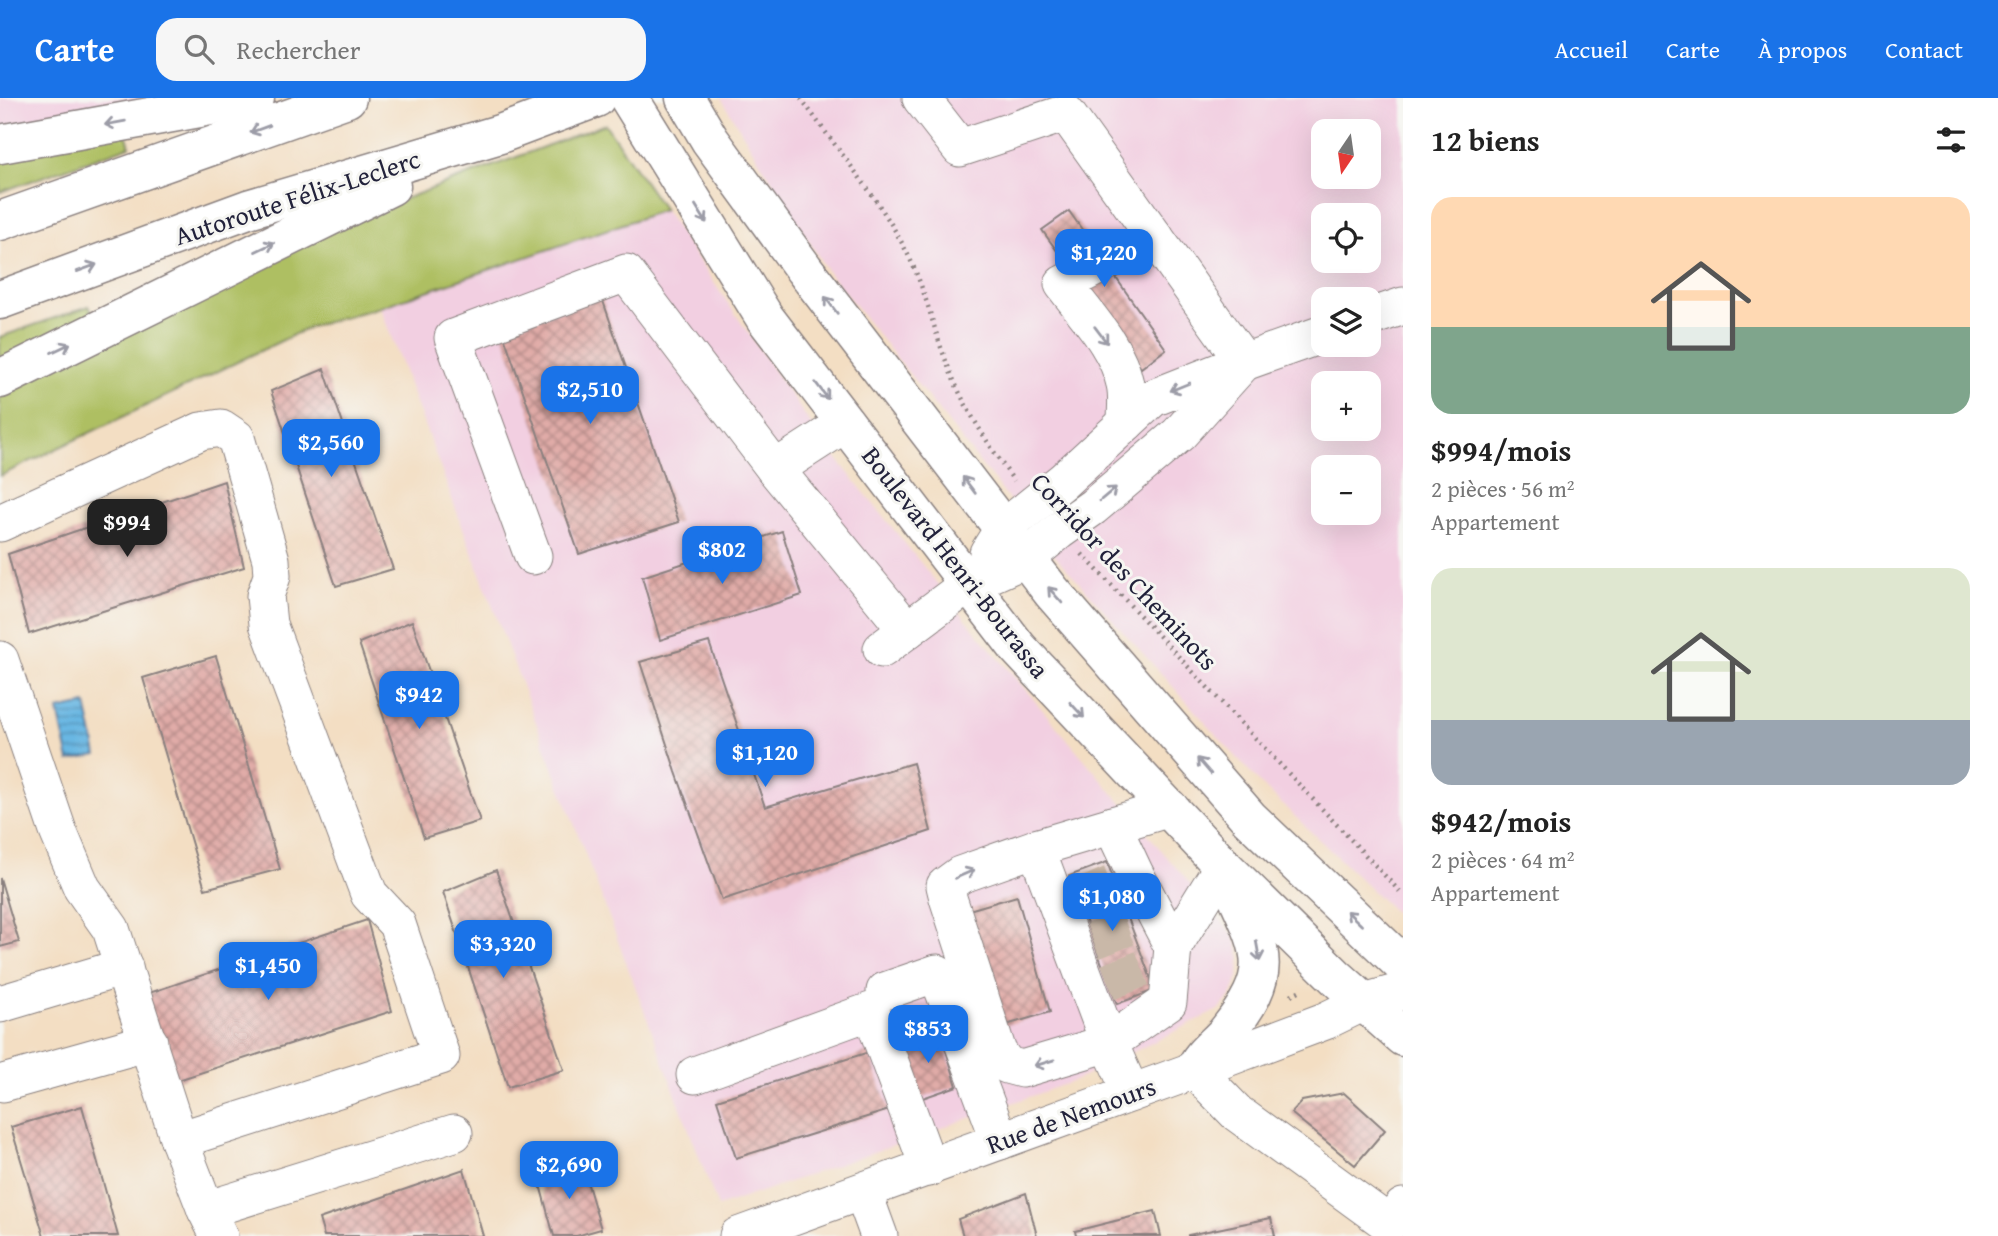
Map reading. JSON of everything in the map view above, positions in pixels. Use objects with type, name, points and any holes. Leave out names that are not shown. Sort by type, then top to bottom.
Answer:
[{"type":"main road","points":[[0,144],[255,98]]},
{"type":"main road","points":[[0,221],[347,98]]},
{"type":"main road","name":"Autoroute Félix-Leclerc","points":[[0,300],[248,209],[500,134],[596,98]]},
{"type":"main road","name":"Boulevard Henri-Bourassa","points":[[629,98],[765,318],[1018,648],[1223,866],[1337,978],[1403,1037]]},
{"type":"main road","points":[[685,98],[710,139],[804,270],[1058,599],[1249,818],[1403,965]]},
{"type":"main road","points":[[0,379],[293,233],[500,134]]},
{"type":"main road","points":[[1195,1070],[1199,1060],[1225,1035],[1245,1008],[1259,975],[1261,961],[1259,947],[1223,866]]},
{"type":"street","points":[[921,98],[960,148],[1066,113],[1244,362]]},
{"type":"street","points":[[1126,423],[1126,387],[1120,366],[1108,345],[1063,284],[1155,237]]},
{"type":"street","points":[[533,556],[453,338],[625,273],[775,469],[895,639],[969,584],[1026,559],[1093,507],[1180,434],[1244,362]]},
{"type":"street","points":[[1381,314],[1403,306]]},
{"type":"street","points":[[969,584],[1003,529],[1063,481],[1153,398],[1311,338]]},
{"type":"street","points":[[775,469],[846,423]]},
{"type":"street","points":[[0,523],[201,431],[221,428],[236,438],[271,560],[272,576],[265,596],[268,624],[369,894],[397,924],[441,1055],[179,1140]]},
{"type":"street","points":[[0,660],[9,713],[82,888],[111,929],[179,1140],[213,1223],[454,1133]]},
{"type":"street","points":[[1112,825],[1125,878],[1156,942],[1168,1002],[1109,1043],[1022,1069],[1007,1065],[998,1052],[945,886],[960,875],[1035,848],[1112,825],[1170,808]]},
{"type":"street","points":[[1035,848],[1067,902],[1099,987],[1109,1043],[1131,1093]]},
{"type":"street","points":[[1156,942],[1223,866]]},
{"type":"street","points":[[0,1004],[124,967]]},
{"type":"street","points":[[885,991],[937,974],[1000,1141]]},
{"type":"street","name":"Rue de Nemours","points":[[738,1236],[1195,1070],[1325,1021],[1364,1002],[1403,991]]},
{"type":"street","points":[[695,1075],[871,1011],[929,1168]]},
{"type":"street","points":[[3,1083],[149,1042]]},
{"type":"street","points":[[1195,1070],[1237,1113],[1390,1224],[1403,1207]]},
{"type":"street","points":[[863,1192],[879,1236]]},
{"type":"path","name":"Corridor des Cheminots","points":[[801,98],[892,225],[915,271],[947,364],[965,404],[1014,481],[1034,504]]},
{"type":"path","name":"Corridor des Cheminots","points":[[1059,531],[1403,895]]},
{"type":"path","points":[[1291,995],[1303,989]]},
{"type":"shaded area","points":[[0,98],[166,98],[0,136]]},
{"type":"shaded area","points":[[721,98],[1403,98],[1403,920],[1260,783],[1047,547],[826,269]]},
{"type":"shaded area","points":[[664,210],[821,439],[973,628],[1234,936],[1240,955],[1239,975],[1232,994],[1220,1009],[1077,1080],[718,1207],[380,307]]},
{"type":"green space","points":[[605,124],[664,210],[380,307],[310,327],[0,476],[0,390],[303,237]]},
{"type":"green space","points":[[125,130],[130,146],[0,192],[0,159]]},
{"type":"green space","points":[[89,306],[96,319],[0,369],[0,337]]},
{"type":"water","points":[[86,704],[97,755],[69,761],[58,710]]},
{"type":"building","points":[[1069,211],[1166,349],[1141,368],[1042,230]]},
{"type":"building","points":[[602,298],[679,522],[579,554],[502,330]]},
{"type":"building","points":[[324,369],[393,569],[336,586],[271,391]]},
{"type":"building","points":[[224,481],[244,567],[29,634],[8,554]]},
{"type":"building","points":[[782,531],[802,595],[660,640],[642,577]]},
{"type":"building","points":[[412,621],[480,821],[424,838],[359,643]]},
{"type":"building","points":[[709,642],[765,807],[913,763],[931,831],[722,900],[640,662]]},
{"type":"building","points":[[216,656],[280,869],[205,889],[143,678]]},
{"type":"building","points":[[1107,862],[1155,990],[1117,1004],[1069,876]]},
{"type":"building","points":[[496,870],[564,1070],[508,1087],[443,892]]},
{"type":"building","points":[[0,878],[19,942],[0,947]]},
{"type":"building","points":[[1017,896],[1050,1012],[996,1028],[962,912]]},
{"type":"building","points":[[367,920],[392,1011],[172,1082],[140,996]]},
{"type":"building","points":[[940,1031],[957,1086],[917,1100],[900,1044]]},
{"type":"building","points":[[869,1052],[889,1110],[736,1158],[717,1100]]},
{"type":"building","points":[[1344,1093],[1385,1130],[1355,1165],[1291,1113],[1302,1101]]},
{"type":"building","points":[[82,1106],[118,1236],[44,1236],[11,1127]]},
{"type":"building","points":[[581,1161],[601,1229],[576,1236],[554,1236],[537,1174]]},
{"type":"building","points":[[464,1169],[483,1236],[324,1236],[319,1219]]},
{"type":"building","points":[[1026,1193],[1037,1236],[963,1236],[958,1219]]},
{"type":"building","points":[[1155,1211],[1161,1236],[1076,1236],[1075,1231]]},
{"type":"building","points":[[1271,1218],[1275,1236],[1188,1236],[1188,1235]]},
{"type":"tunnel","points":[[1077,899],[1115,883]]},
{"type":"tunnel","points":[[1093,941],[1131,926]]},
{"type":"tunnel","points":[[1108,982],[1146,967]]}]
